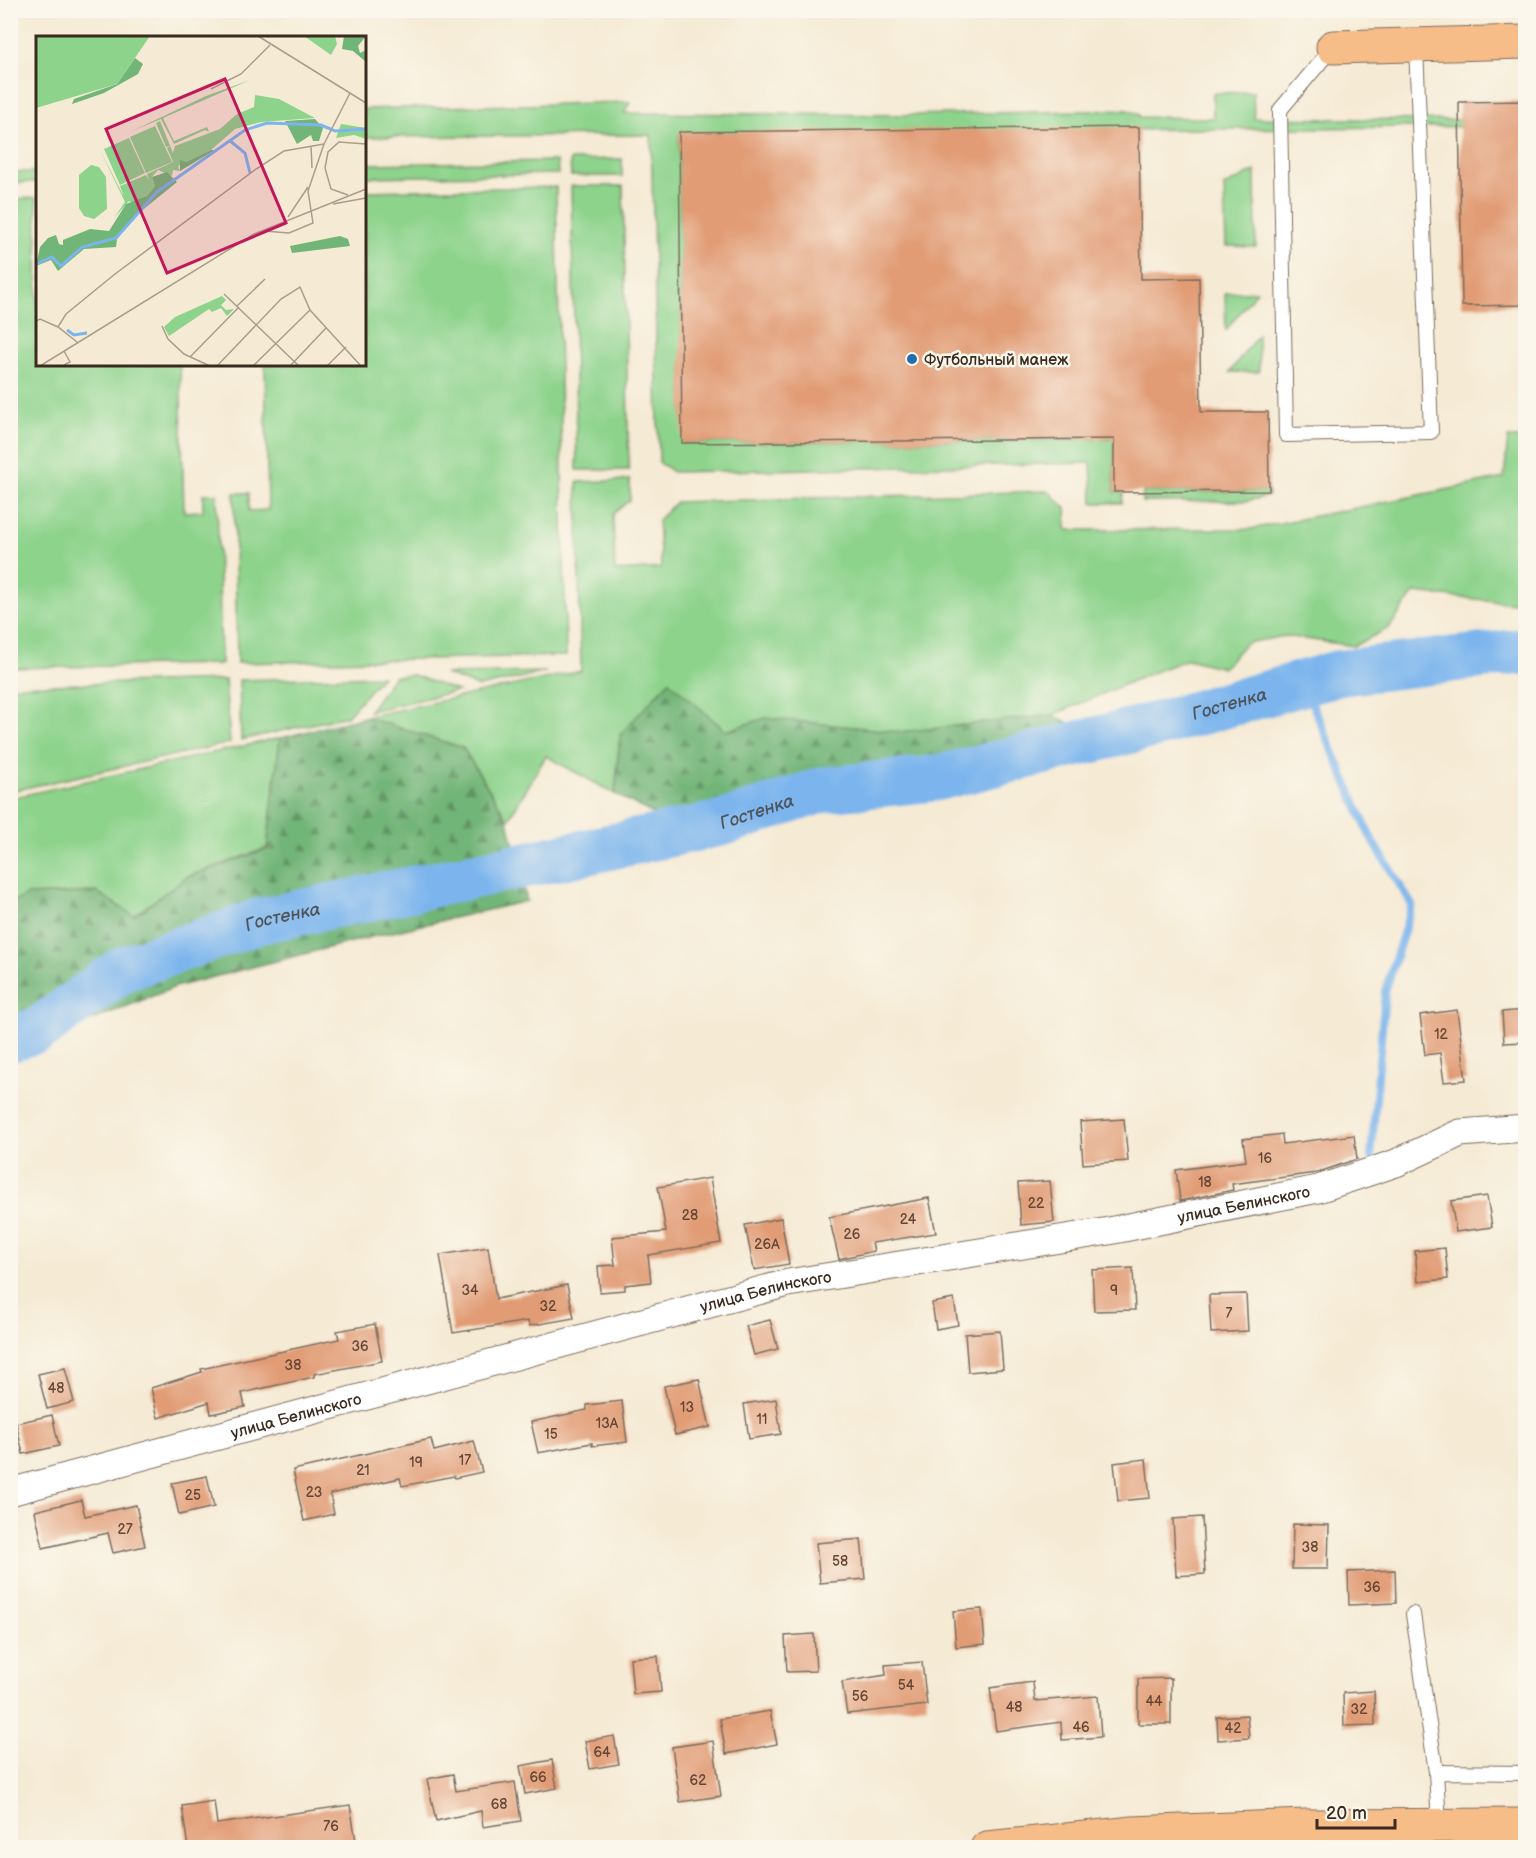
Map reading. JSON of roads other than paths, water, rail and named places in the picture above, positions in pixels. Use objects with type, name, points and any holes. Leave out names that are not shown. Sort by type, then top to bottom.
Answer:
[{"type":"main road","points":[[1333,47],[1526,42]]},
{"type":"main road","points":[[987,1848],[1304,1826],[1524,1825]]},
{"type":"main road","points":[[1113,1839],[1228,1848]]},
{"type":"street","name":"улица Белинского","points":[[10,1492],[788,1283],[1109,1231],[1318,1189],[1396,1163],[1461,1133],[1526,1128]]},
{"type":"lane","points":[[1333,47],[1280,110],[1286,435],[1431,432],[1416,45]]},
{"type":"lane","points":[[1413,1614],[1436,1772],[1439,1825]]},
{"type":"lane","points":[[1436,1772],[1526,1773]]},
{"type":"waterway","name":"Гостенка","points":[[10,1039],[38,1030],[123,969],[260,921],[723,823],[822,790],[937,778],[1155,725],[1339,673],[1516,652],[1526,653]]},
{"type":"waterway","points":[[1303,683],[1370,836],[1412,905],[1385,992],[1371,1157]]},
{"type":"place","name":"Футбольный манеж","points":[[912,359]]}]
